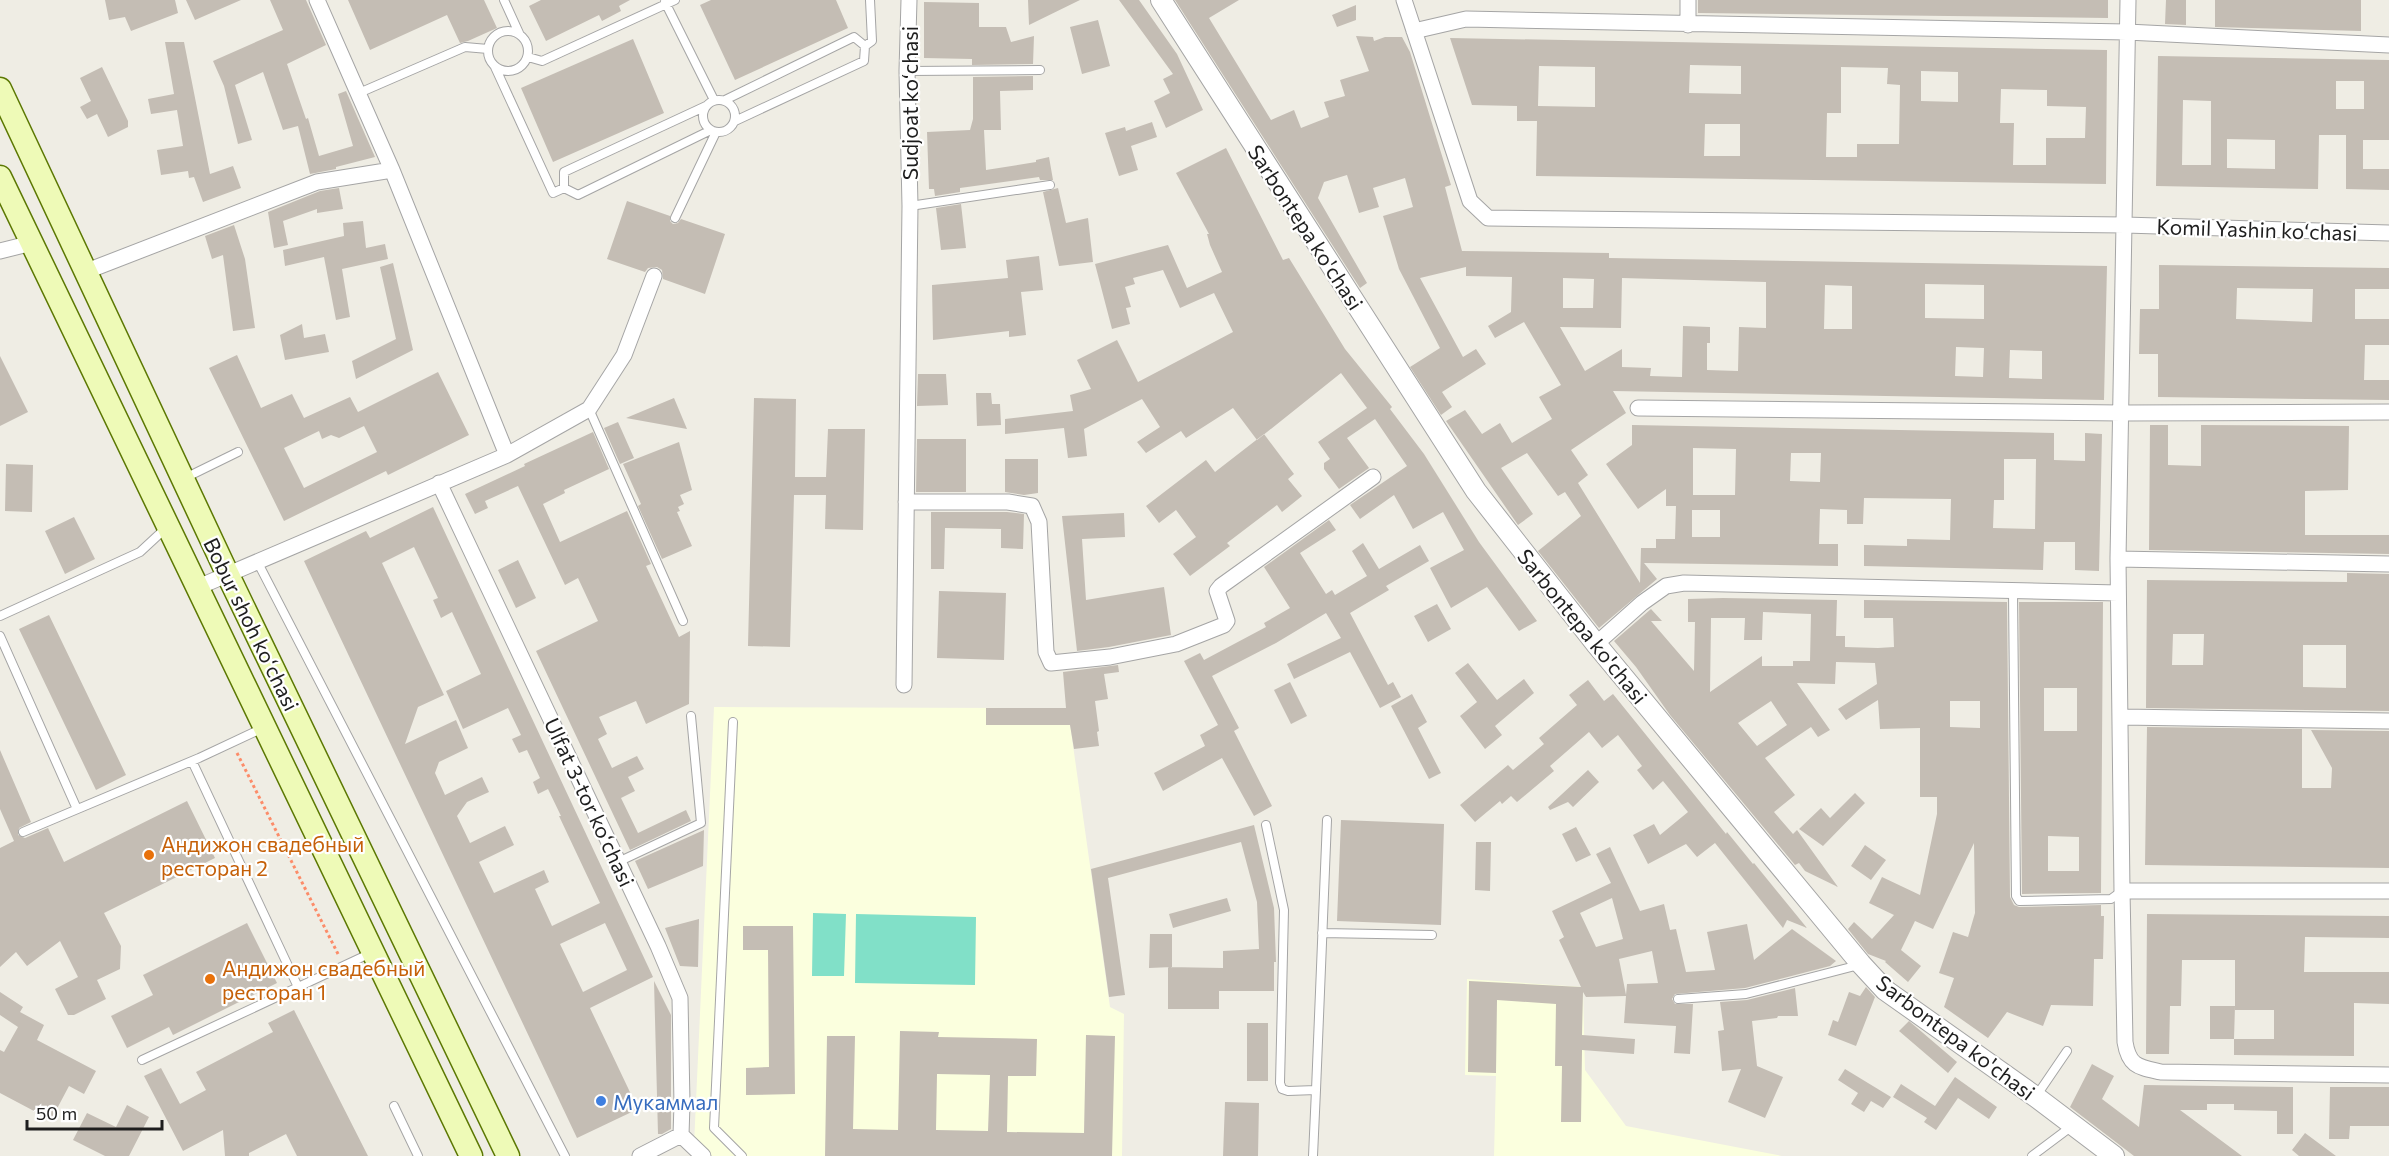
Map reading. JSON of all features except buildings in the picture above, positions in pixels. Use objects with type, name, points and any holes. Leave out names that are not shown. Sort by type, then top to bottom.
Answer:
[{"type":"main road","name":"Bobur shoh koʻchasi","points":[[0,89],[227,573],[508,1156]]},
{"type":"main road","name":"Bobur shoh koʻchasi","points":[[0,177],[471,1156]]},
{"type":"street","points":[[317,0],[392,170],[507,455]]},
{"type":"street","name":"Sudjoat koʻchasi","points":[[904,685],[910,206],[909,0]]},
{"type":"street","name":"Sarbontepa ko'chasi","points":[[1161,0],[1476,491],[1596,644],[1885,990],[2036,1097],[2114,1156]]},
{"type":"street","name":"Komil Yashin koʻchasi","points":[[1404,0],[1470,201],[1488,218],[2125,225],[2389,233]]},
{"type":"street","points":[[1688,0],[1688,25]]},
{"type":"street","points":[[2128,0],[2118,559],[2122,891],[2127,1056],[2137,1067],[2161,1072],[2389,1075]]},
{"type":"street","points":[[1414,31],[1466,19],[2127,32],[2389,45]]},
{"type":"street","points":[[87,271],[316,182],[392,170]]},
{"type":"street","points":[[0,251],[32,243]]},
{"type":"street","points":[[196,588],[507,455],[589,409],[624,356],[654,276]]},
{"type":"street","points":[[1638,408],[2121,413],[2389,412]]},
{"type":"street","points":[[906,502],[1008,502],[1032,506],[1039,522],[1047,652],[1051,663],[1110,657],[1176,644],[1224,626],[1227,621],[1217,591],[1221,586],[1374,477]]},
{"type":"street","name":"Ulfat 3-tor koʻchasi","points":[[440,483],[680,998],[681,1135]]},
{"type":"street","points":[[2118,559],[2389,564]]},
{"type":"street","points":[[1596,644],[1642,603],[1666,586],[1684,583],[2118,593]]},
{"type":"street","points":[[2121,717],[2389,721]]},
{"type":"street","points":[[2122,891],[2389,891]]},
{"type":"street","points":[[640,1156],[681,1135],[703,1156]]},
{"type":"lane","points":[[495,67],[508,72],[514,71],[525,63],[528,57],[527,44],[519,33],[504,0]]},
{"type":"lane","points":[[528,57],[542,61],[665,2],[675,0]]},
{"type":"lane","points":[[865,46],[872,41],[870,0]]},
{"type":"lane","points":[[665,2],[714,100]]},
{"type":"lane","points":[[519,33],[512,31],[499,33],[494,37],[488,49],[491,62],[553,193],[564,188]]},
{"type":"lane","points":[[564,188],[564,172],[706,106],[714,100],[725,100],[854,37],[865,46]]},
{"type":"lane","points":[[564,188],[578,195],[713,131],[727,130],[735,121],[864,61],[865,46]]},
{"type":"lane","points":[[359,93],[465,47],[488,49]]},
{"type":"lane","points":[[908,71],[1040,70]]},
{"type":"lane","points":[[725,100],[735,112],[735,121]]},
{"type":"lane","points":[[706,106],[703,111],[704,122],[713,131]]},
{"type":"lane","points":[[675,218],[713,131]]},
{"type":"lane","points":[[910,206],[1050,185]]},
{"type":"lane","points":[[589,409],[683,621]]},
{"type":"lane","points":[[183,479],[238,452]]},
{"type":"lane","points":[[0,616],[140,552],[167,527]]},
{"type":"lane","points":[[257,560],[565,1156]]},
{"type":"lane","points":[[2013,592],[2016,896],[2019,901],[2111,899],[2122,891]]},
{"type":"lane","points":[[0,636],[77,809]]},
{"type":"lane","points":[[618,862],[701,823],[691,716]]},
{"type":"lane","points":[[733,722],[714,1128],[742,1156]]},
{"type":"lane","points":[[23,832],[192,761],[265,727]]},
{"type":"lane","points":[[192,761],[298,987]]},
{"type":"lane","points":[[1313,1156],[1327,820]]},
{"type":"lane","points":[[1266,825],[1284,910],[1280,1083],[1282,1089],[1288,1091],[1316,1090]]},
{"type":"lane","points":[[1322,933],[1432,935]]},
{"type":"lane","points":[[141,1060],[373,952]]},
{"type":"lane","points":[[1678,999],[1746,994],[1861,964]]},
{"type":"lane","points":[[2036,1097],[2067,1052]]},
{"type":"lane","points":[[394,1106],[418,1156]]},
{"type":"lane","points":[[2032,1156],[2074,1125]]},
{"type":"path","points":[[232,743],[344,966]]},
{"type":"shaded area","points":[[714,707],[1051,708],[1069,717],[1110,1007],[1124,1014],[1122,1156],[706,1156],[694,1145]]},
{"type":"shaded area","points":[[1467,979],[1583,987],[1585,1070],[1626,1126],[1782,1156],[1494,1156],[1496,1076],[1465,1075]]},
{"type":"green space","points":[[813,913],[846,914],[844,976],[812,976]]},
{"type":"green space","points":[[856,914],[976,917],[975,985],[855,983]]},
{"type":"place","name":"Андижон свадебный ресторан 2","points":[[149,855]]},
{"type":"place","name":"Андижон свадебный ресторан 1","points":[[210,979]]},
{"type":"place","name":"Мукаммал","points":[[601,1101]]}]
